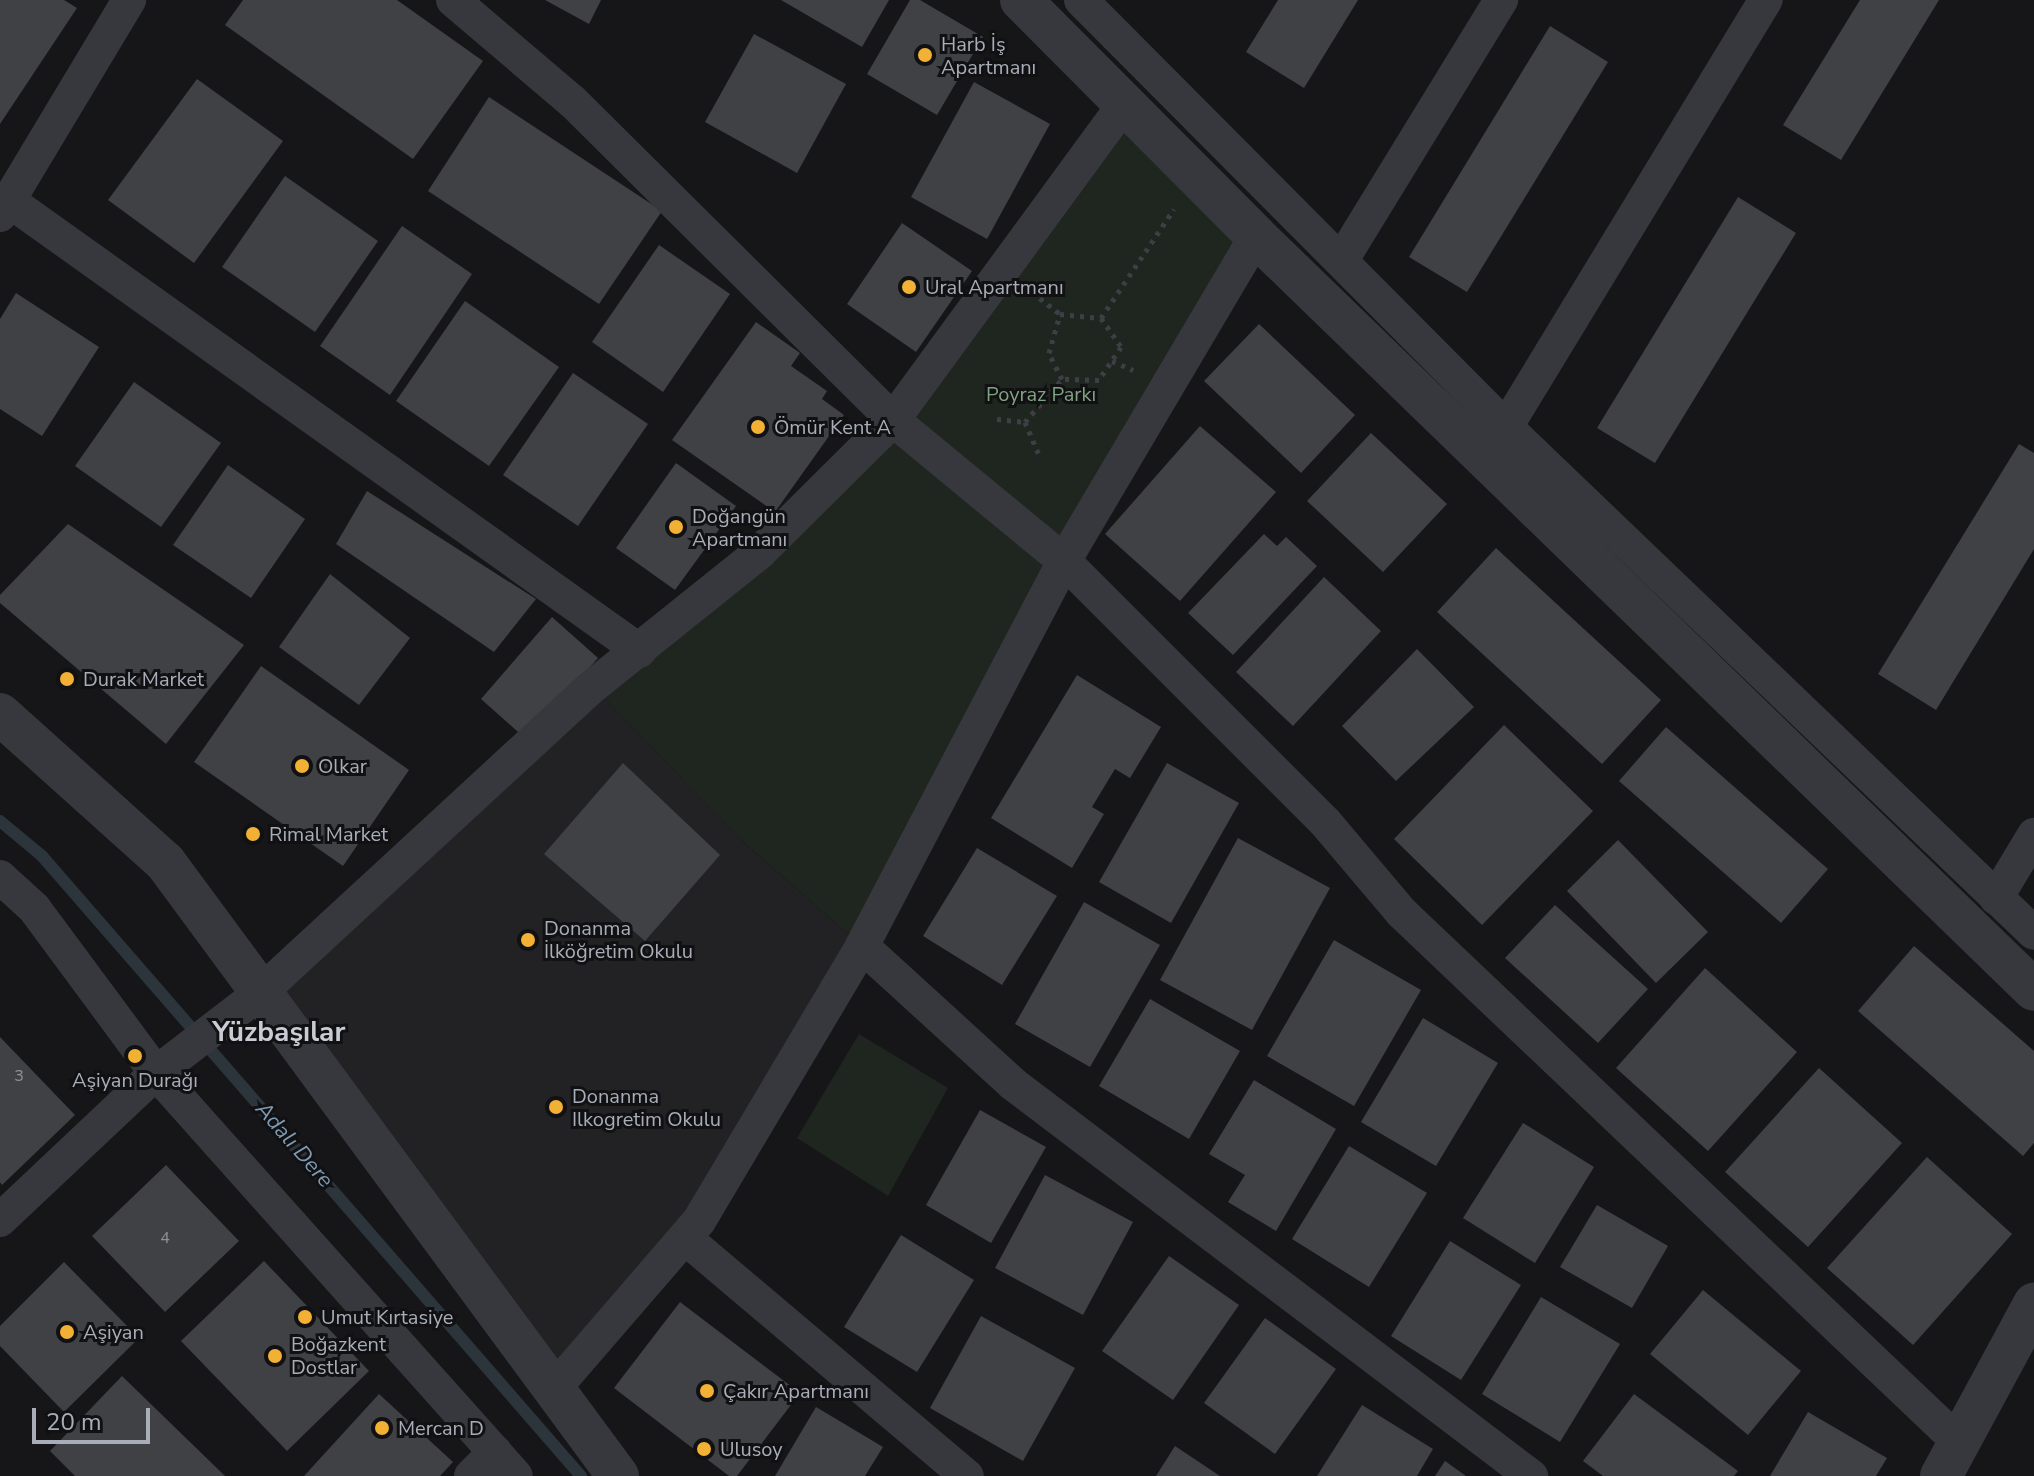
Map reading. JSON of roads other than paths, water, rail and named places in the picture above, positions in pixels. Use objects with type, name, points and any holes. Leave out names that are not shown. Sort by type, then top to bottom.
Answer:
[{"type":"street","points":[[129,0],[4,208],[640,651]]},
{"type":"street","points":[[453,0],[573,102],[893,420],[1064,561],[1325,822],[1402,913],[1950,1459],[2034,1304]]},
{"type":"street","points":[[1021,0],[1256,236],[2034,990]]},
{"type":"street","points":[[1081,0],[1343,258],[1506,427],[2034,933]]},
{"type":"street","points":[[1343,258],[1501,0]]},
{"type":"street","points":[[1506,427],[1766,0]]},
{"type":"street","points":[[0,1220],[156,1073],[261,992],[582,697],[759,553],[893,420],[1124,104]]},
{"type":"street","points":[[553,1390],[685,1238],[862,946],[1064,561],[1256,236]]},
{"type":"street","points":[[0,714],[165,862],[618,1476]]},
{"type":"street","points":[[1996,898],[2034,835]]},
{"type":"street","points":[[0,877],[34,908],[156,1073],[505,1464],[471,1476]]},
{"type":"street","points":[[862,946],[1013,1084],[1531,1476]]},
{"type":"street","points":[[685,1238],[967,1476]]},
{"type":"waterway","name":"Adalı Dere","points":[[0,821],[42,856],[581,1476]]},
{"type":"place","name":"Harb İş Apartmanı","points":[[925,55]]},
{"type":"place","name":"Ural Apartmanı","points":[[909,287]]},
{"type":"place","name":"Ömür Kent A","points":[[758,427]]},
{"type":"place","name":"Doğangün Apartmanı","points":[[676,527]]},
{"type":"place","name":"Durak Market","points":[[67,679]]},
{"type":"place","name":"Olkar","points":[[302,766]]},
{"type":"place","name":"Rimal Market","points":[[253,834]]},
{"type":"place","name":"Donanma İlköğretim Okulu","points":[[528,940]]},
{"type":"place","name":"Aşiyan Durağı","points":[[135,1056]]},
{"type":"place","name":"Donanma Ilkogretim Okulu","points":[[556,1107]]},
{"type":"place","name":"Umut Kırtasiye","points":[[305,1317]]},
{"type":"place","name":"Aşiyan","points":[[67,1332]]},
{"type":"place","name":"Boğazkent Dostlar","points":[[275,1356]]},
{"type":"place","name":"Çakır Apartmanı","points":[[707,1391]]},
{"type":"place","name":"Mercan D","points":[[382,1428]]},
{"type":"place","name":"Ulusoy","points":[[704,1449]]},
{"type":"district","name":"Yüzbaşılar","points":[[279,1032]]},
{"type":"park label","name":"Poyraz Parkı","points":[[1041,394]]}]
